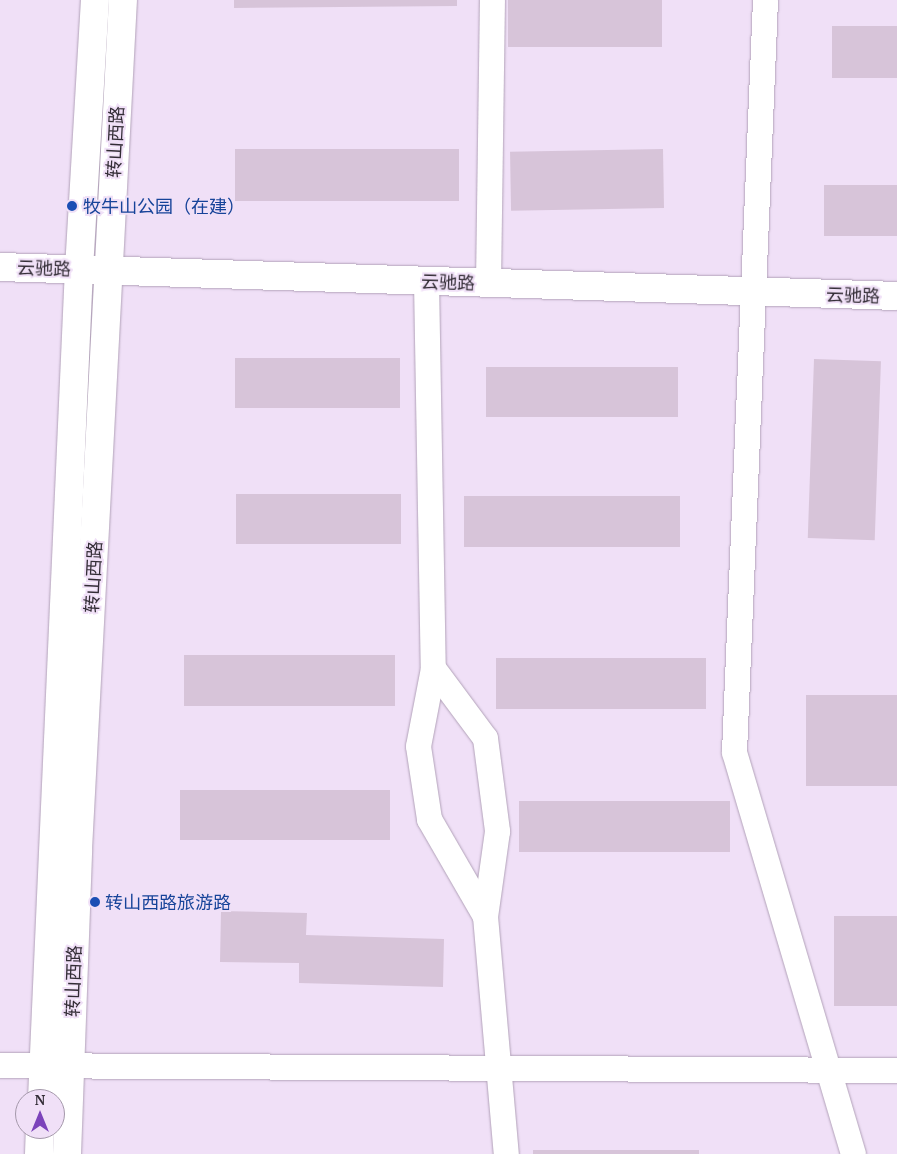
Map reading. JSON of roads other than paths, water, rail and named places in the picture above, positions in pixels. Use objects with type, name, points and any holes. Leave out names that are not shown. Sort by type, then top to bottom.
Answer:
[{"type":"main road","name":"转山西路","points":[[42,1089],[79,269],[95,0]]},
{"type":"main road","name":"转山西路","points":[[67,1154],[107,271],[123,0]]},
{"type":"main road","name":"云驰路","points":[[0,267],[897,296]]},
{"type":"main road","points":[[39,1154],[40,1139]]},
{"type":"street","points":[[488,283],[492,0]]},
{"type":"street","points":[[765,0],[734,752],[853,1154]]},
{"type":"street","points":[[426,281],[433,668],[418,746],[428,819],[485,916]]},
{"type":"street","points":[[433,668],[485,738],[497,831],[485,916],[506,1154]]},
{"type":"street","points":[[0,1065],[897,1070]]},
{"type":"place","name":"牧牛山公园（在建）","points":[[72,206]]},
{"type":"place","name":"转山西路旅游路","points":[[95,902]]}]
